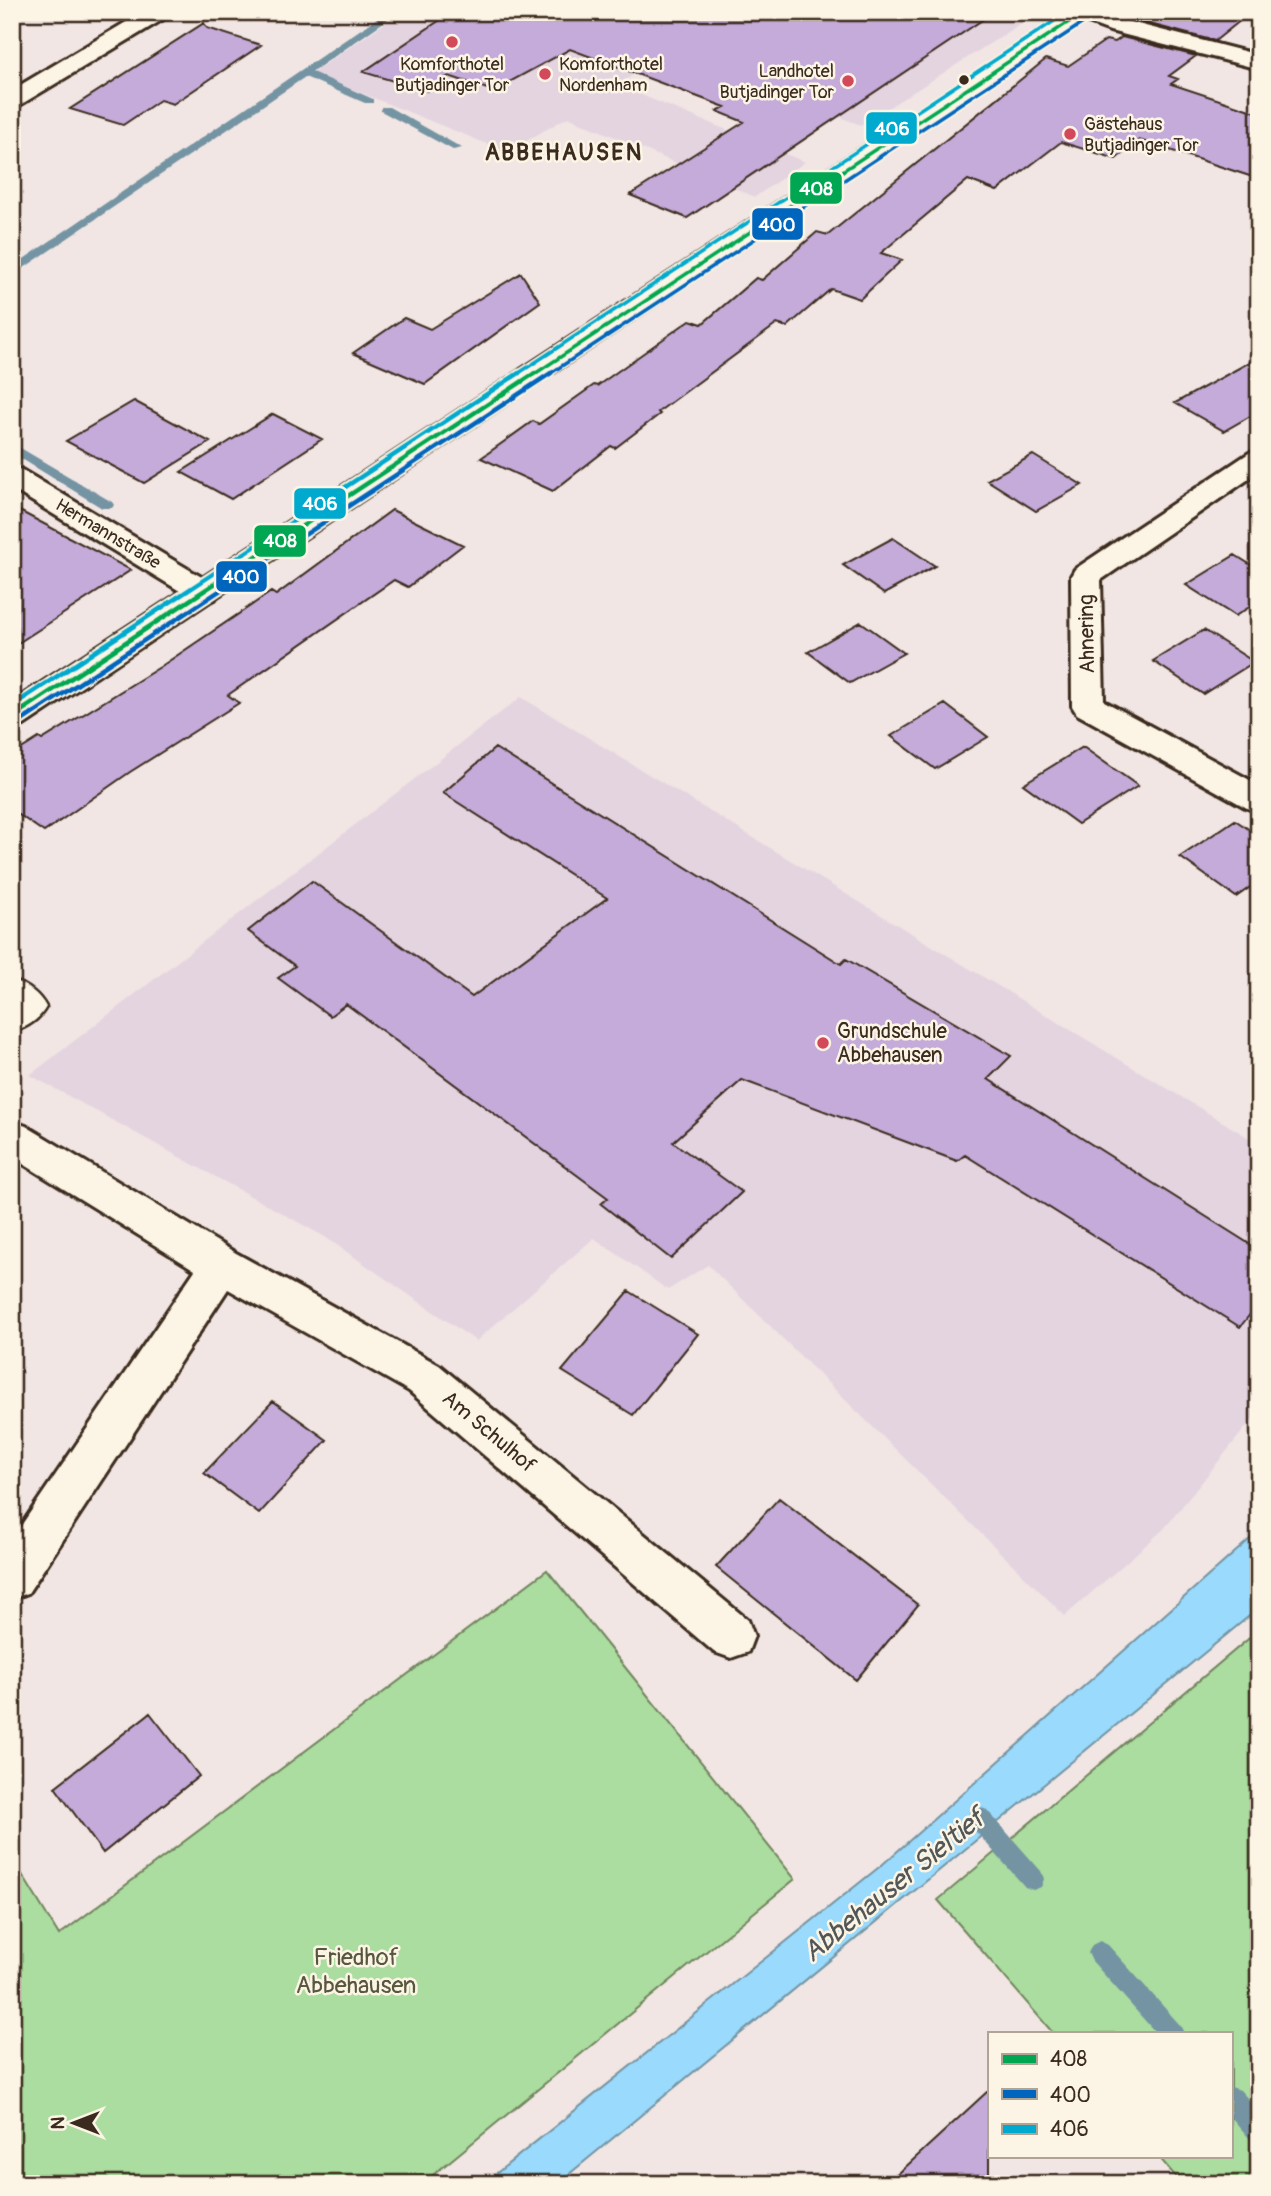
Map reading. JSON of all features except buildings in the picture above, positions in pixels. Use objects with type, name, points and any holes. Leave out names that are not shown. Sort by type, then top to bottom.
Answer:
[{"type":"street","points":[[12,100],[159,12]]},
{"type":"street","points":[[12,717],[1083,13],[1118,26],[1259,62]]},
{"type":"street","name":"Ahnering","points":[[1259,459],[1086,576],[1088,706],[1259,800]]},
{"type":"street","name":"Hermannstraße","points":[[12,476],[204,592]]},
{"type":"street","name":"Am Schulhof","points":[[12,1137],[221,1265],[424,1378],[731,1636]]},
{"type":"street","points":[[12,1578],[221,1265]]},
{"type":"lane","points":[[12,992],[30,1007],[12,1020]]},
{"type":"shaded area","points":[[401,12],[1040,12],[861,125],[669,53],[617,85],[805,162],[755,197],[568,117],[507,152],[312,73]]},
{"type":"shaded area","points":[[521,697],[1259,1144],[1259,1411],[1164,1529],[1065,1616],[708,1265],[668,1290],[594,1238],[476,1341],[325,1237],[30,1075]]},
{"type":"green space","name":"Friedhof Abbehausen","points":[[547,1570],[795,1879],[422,2184],[12,2184],[12,1858],[59,1935]]},
{"type":"green space","points":[[1259,1630],[1259,2184],[1182,2184],[1160,2158],[1232,2158],[1232,2032],[1052,2032],[938,1900]]},
{"type":"water","name":"Abbehauser Sieltief","points":[[1259,1531],[1259,1608],[557,2184],[483,2184],[883,1864]]},
{"type":"waterway","points":[[12,273],[393,12]]},
{"type":"waterway","points":[[304,73],[369,101]]},
{"type":"waterway","points":[[385,109],[457,148]]},
{"type":"waterway","points":[[12,447],[107,505]]},
{"type":"waterway","name":"Abbehauser Sieltief","points":[[979,1818],[1033,1879]]},
{"type":"waterway","points":[[1100,1953],[1171,2032]]},
{"type":"waterway","points":[[1232,2100],[1259,2130]]},
{"type":"transit line","name":"406","points":[[12,706],[1068,12]]},
{"type":"transit line","name":"408","points":[[12,717],[1084,12]]},
{"type":"transit line","name":"400","points":[[17,724],[1089,19]]},
{"type":"place","name":"Komforthotel Butjadinger Tor","points":[[452,42]]},
{"type":"place","name":"Komforthotel Nordenham","points":[[545,74]]},
{"type":"place","name":"Landhotel Butjadinger Tor","points":[[848,81]]},
{"type":"place","name":"Gästehaus Butjadinger Tor","points":[[1070,134]]},
{"type":"place","name":"Grundschule Abbehausen","points":[[823,1043]]},
{"type":"district","name":"ABBEHAUSEN","points":[[564,152]]}]
